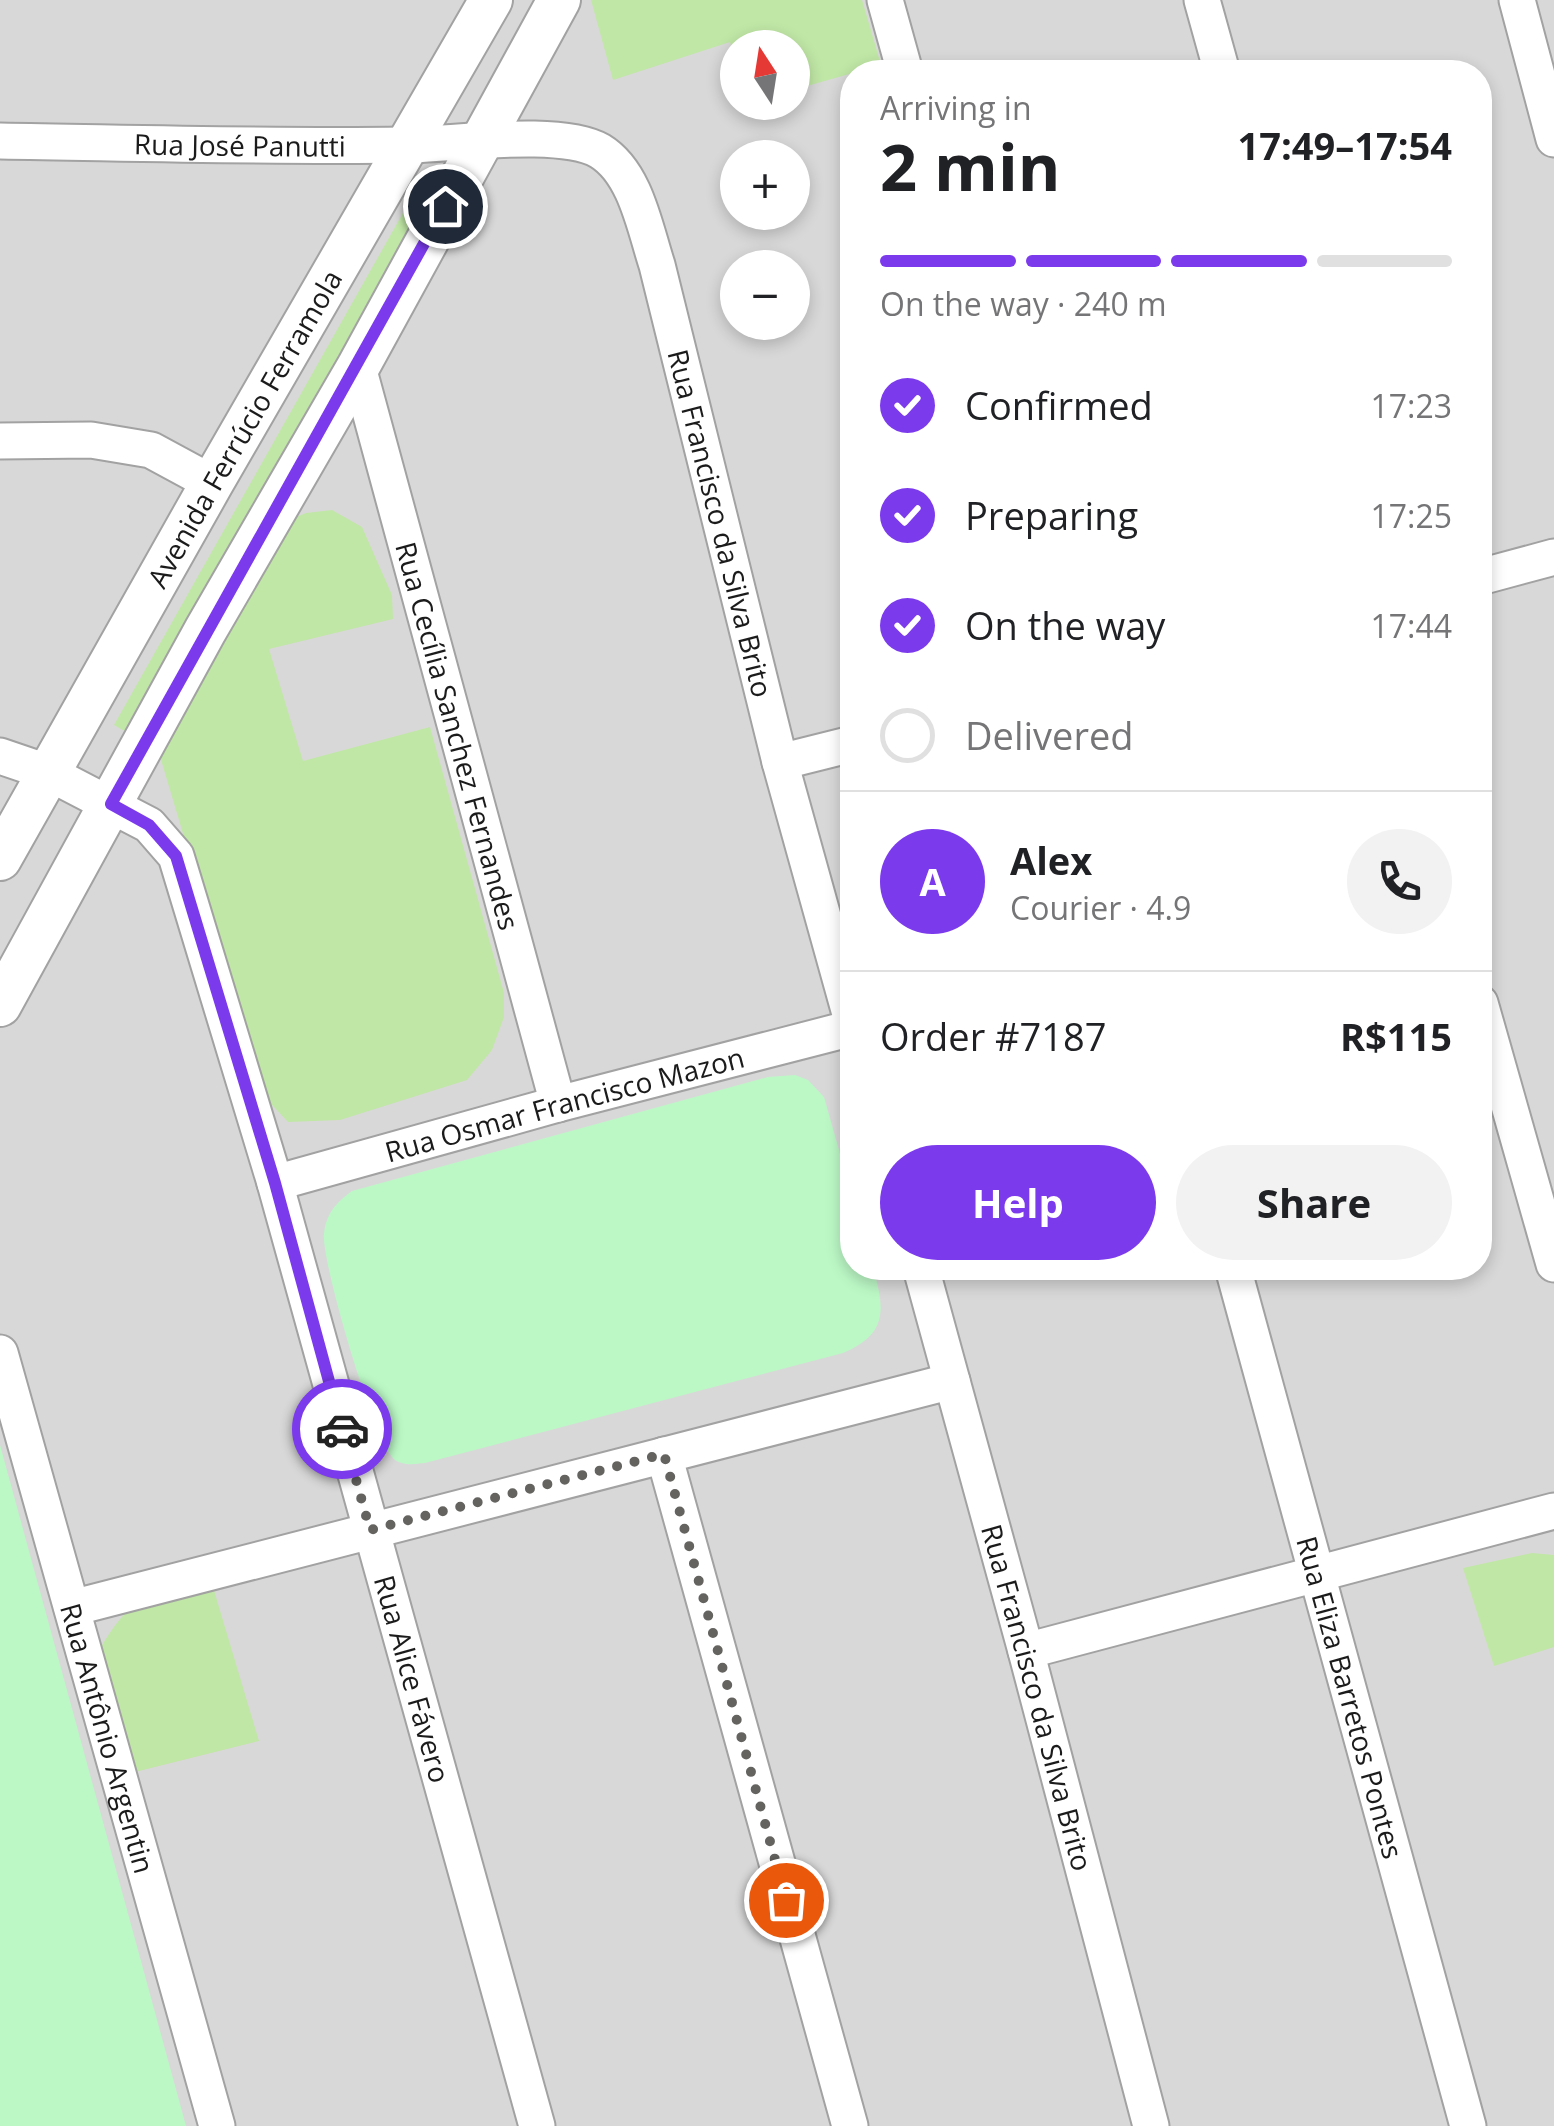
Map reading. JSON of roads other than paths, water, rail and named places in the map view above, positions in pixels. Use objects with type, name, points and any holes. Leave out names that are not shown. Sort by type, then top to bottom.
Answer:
[{"type":"street","name":"Avenida Ferrúcio Ferramola","points":[[0,860],[212,482],[491,0]]},
{"type":"street","points":[[0,1005],[560,0]]},
{"type":"street","points":[[886,0],[903,60]]},
{"type":"street","points":[[1202,0],[1219,60]]},
{"type":"street","points":[[1516,0],[1554,140]]},
{"type":"street","name":"Rua José Panutti","points":[[0,141],[405,145],[480,142]]},
{"type":"street","name":"Rua Francisco da Silva Brito","points":[[480,142],[568,142],[600,152],[621,173],[638,204],[657,265],[780,762],[840,981]]},
{"type":"street","name":"Rua Cecília Sanchez Fernandes","points":[[358,366],[558,1104]]},
{"type":"street","points":[[0,441],[90,440],[151,450],[212,482]]},
{"type":"street","points":[[1492,574],[1554,556]]},
{"type":"street","points":[[780,762],[840,747]]},
{"type":"street","name":"Rua Alice Fávero","points":[[0,756],[47,772],[149,825],[176,856],[275,1183],[537,2126]]},
{"type":"street","name":"Rua Osmar Francisco Mazon","points":[[275,1183],[840,1028]]},
{"type":"street","points":[[1492,1045],[1554,1264]]},
{"type":"street","name":"Rua Francisco da Silva Brito","points":[[923,1280],[1151,2126]]},
{"type":"street","name":"Rua Eliza Barretos Pontes","points":[[1236,1280],[1468,2126]]},
{"type":"street","name":"Rua Antônio Argentin","points":[[0,1353],[217,2126]]},
{"type":"street","points":[[72,1608],[952,1381]]},
{"type":"street","points":[[664,1454],[850,2126]]},
{"type":"street","points":[[1026,1651],[1554,1510]]}]
